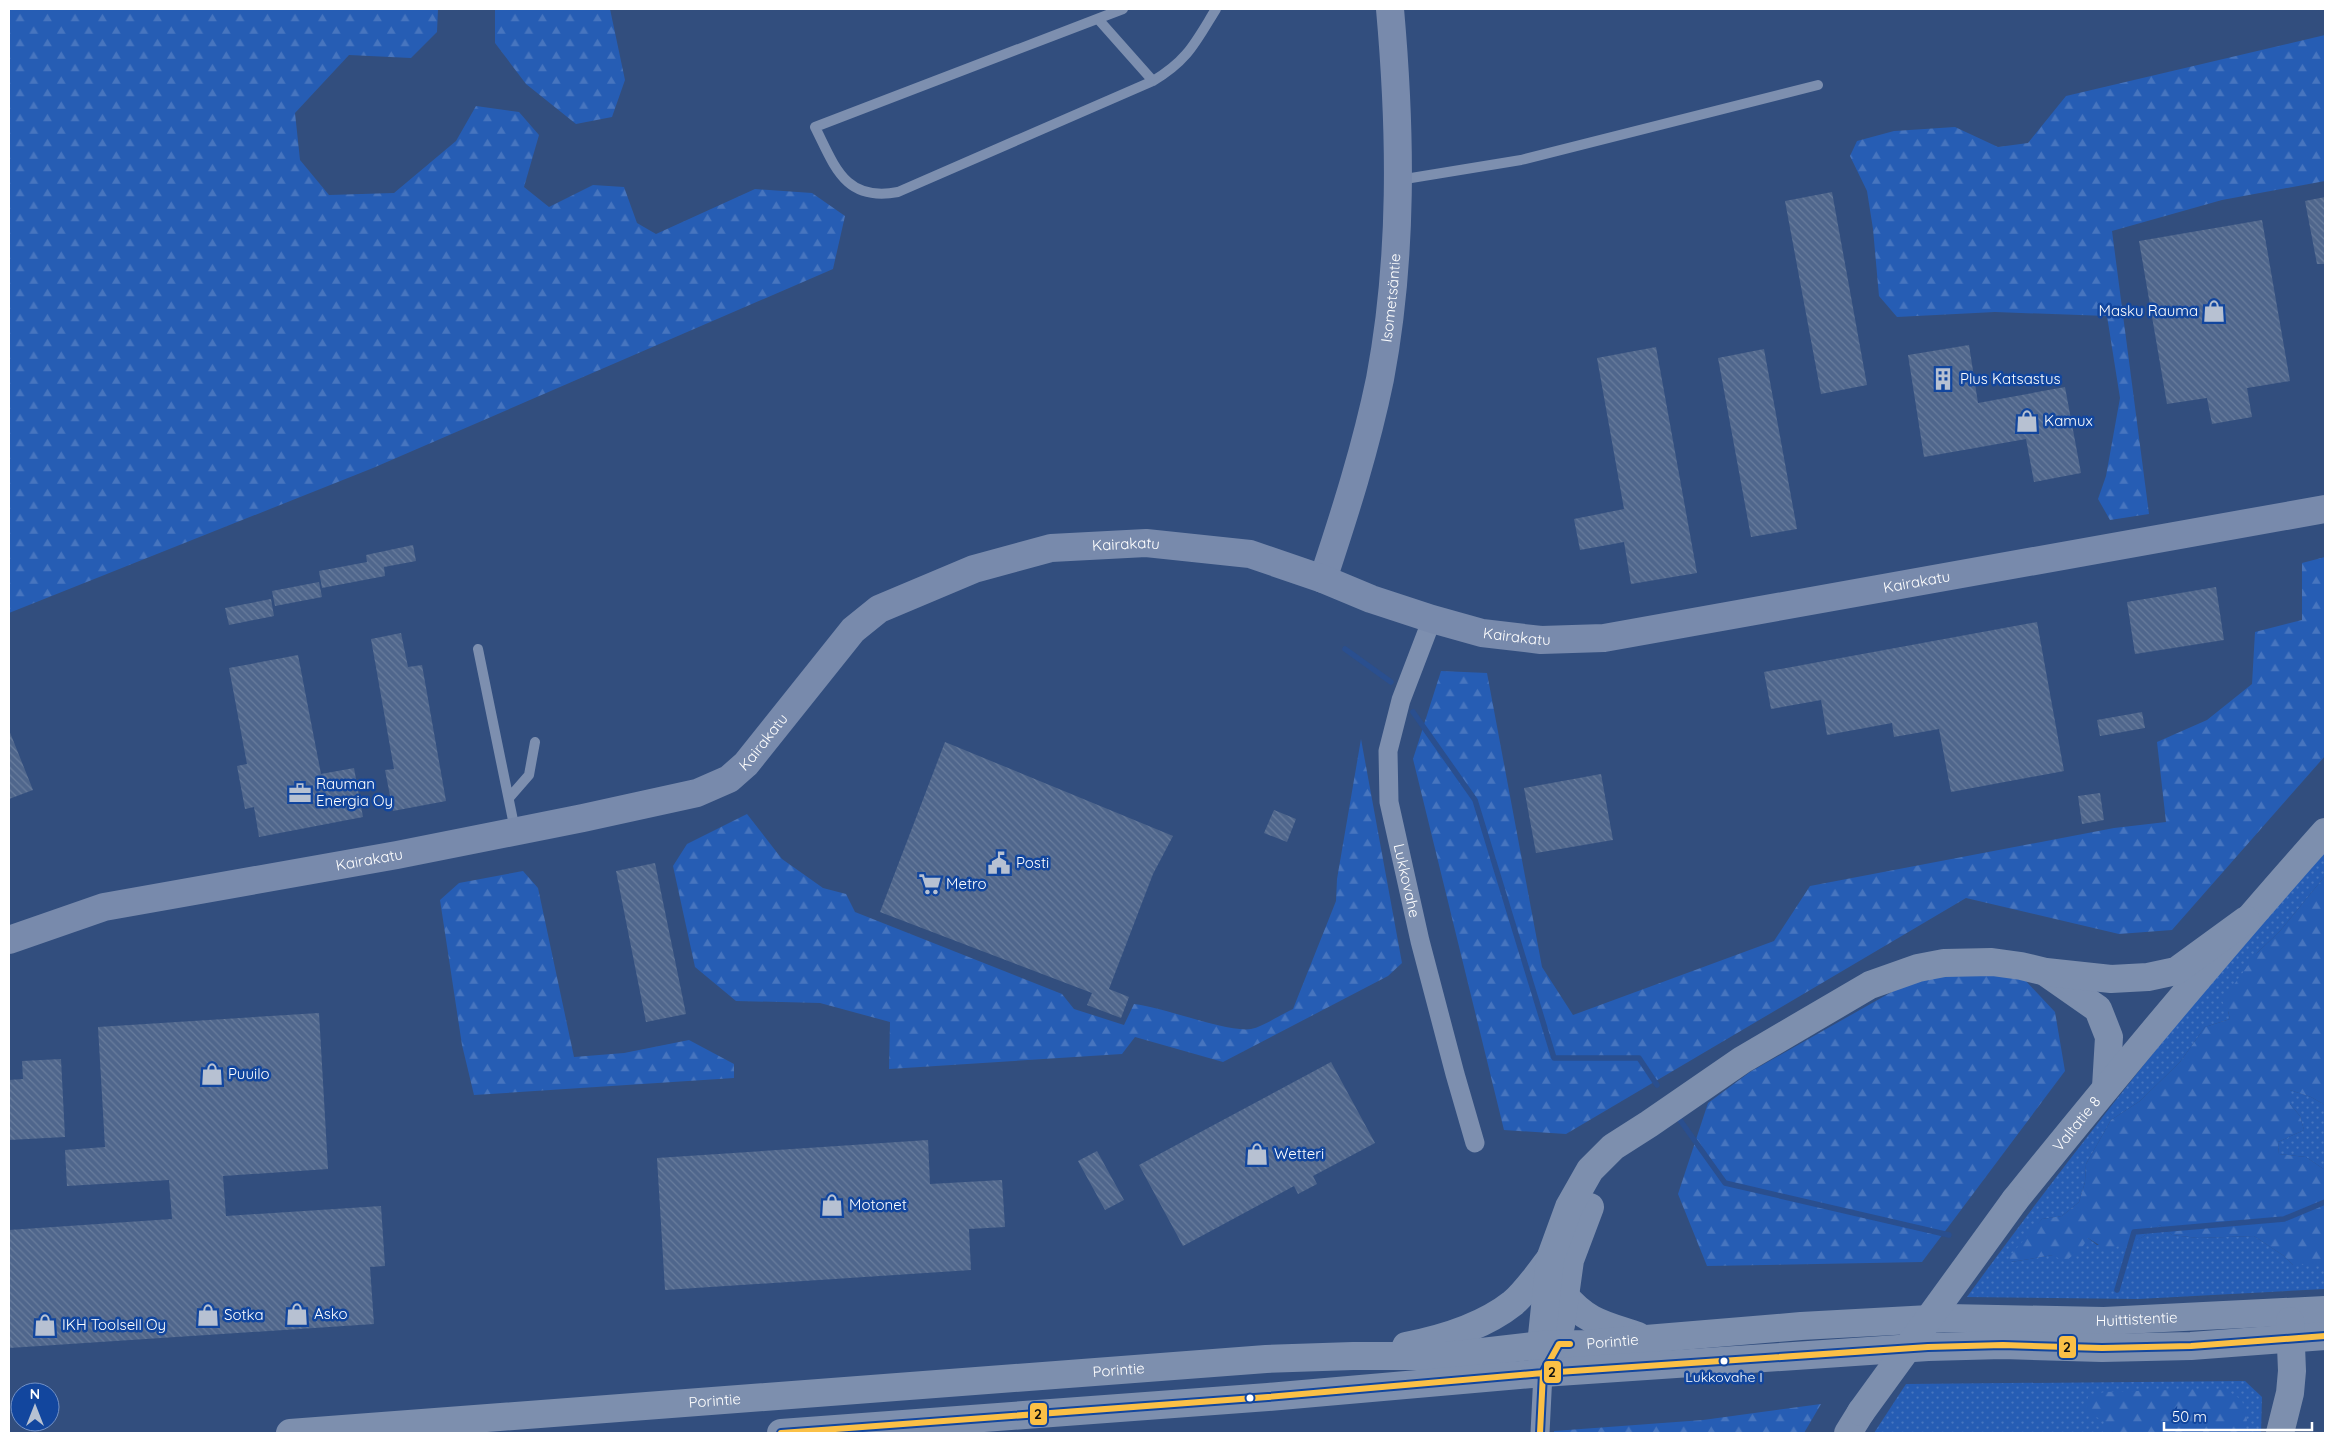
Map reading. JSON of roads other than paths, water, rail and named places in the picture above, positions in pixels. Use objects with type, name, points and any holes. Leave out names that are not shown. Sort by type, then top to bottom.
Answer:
[{"type":"highway","name":"Valtatie 8","points":[[1855,1423],[2015,1200],[2106,1087],[2246,920],[2325,832]]},
{"type":"highway","points":[[1352,1356],[1435,1340],[1495,1315],[1514,1302],[1550,1259],[1569,1207],[1590,1170],[1613,1147],[1742,1060],[1870,985],[1895,975],[1944,963],[1964,961],[2021,966],[2046,972],[2111,979],[2148,977],[2176,970],[2246,920]]},
{"type":"highway","points":[[2046,972],[2098,1009],[2109,1037],[2106,1087]]},
{"type":"highway","points":[[1544,1373],[1564,1295],[1570,1260],[1594,1198],[1605,1180],[1649,1124]]},
{"type":"highway","points":[[1550,1259],[1550,1344]]},
{"type":"highway","points":[[1564,1295],[1577,1311],[1592,1320],[1649,1340]]},
{"type":"highway","name":"Huittistentie","points":[[1928,1347],[2002,1345],[2102,1348],[2191,1346],[2290,1325],[2325,1310]]},
{"type":"highway","name":"Porintie","points":[[290,1433],[1266,1360],[1352,1356],[1447,1356],[1550,1344],[1649,1340],[1801,1326],[1948,1318]]},
{"type":"highway","name":"Huittistentie","points":[[1948,1318],[2290,1325],[2325,1336]]},
{"type":"highway","points":[[2280,1433],[2290,1393],[2290,1325]]},
{"type":"highway","name":"Porintie","points":[[780,1433],[1278,1396],[1544,1373],[1928,1347]]},
{"type":"main road","name":"Isometsäntie","points":[[1324,579],[1351,496],[1369,428],[1380,378],[1393,290],[1398,180],[1396,77],[1390,9]]},
{"type":"main road","name":"Kairakatu","points":[[9,940],[104,907],[397,855],[697,793],[729,779],[746,764],[853,630],[879,609],[974,569],[1051,548],[1146,543],[1250,554],[1324,579],[1371,599],[1432,619],[1482,633],[1541,640],[1604,638],[2325,509]]},
{"type":"street","name":"Lukkovahe","points":[[1432,619],[1400,700],[1388,751],[1389,802],[1422,948],[1475,1143]]},
{"type":"street","points":[[1540,1433],[1544,1373]]},
{"type":"lane","points":[[1123,9],[815,127],[836,171],[848,184],[864,192],[882,195],[898,192],[1153,81],[1181,61],[1192,48],[1216,9]]},
{"type":"lane","points":[[1098,19],[1153,81]]},
{"type":"lane","points":[[1398,180],[1521,160],[1818,85]]},
{"type":"lane","points":[[478,649],[516,831]]},
{"type":"lane","points":[[509,798],[529,775],[535,742]]},
{"type":"waterway","points":[[1345,649],[1391,682]]},
{"type":"waterway","points":[[1413,712],[1475,800],[1554,1058],[1639,1058],[1657,1085]]},
{"type":"waterway","points":[[1680,1120],[1725,1183],[1949,1235]]},
{"type":"waterway","points":[[2117,1290],[2134,1232],[2284,1219],[2325,1202]]},
{"type":"place","name":"Masku Rauma","points":[[2214,311]]},
{"type":"place","name":"Plus Katsastus","points":[[1943,379]]},
{"type":"place","name":"Kamux","points":[[2027,421]]},
{"type":"place","name":"Rauman Energia Oy","points":[[300,793]]},
{"type":"place","name":"Posti","points":[[999,863]]},
{"type":"place","name":"Metro","points":[[930,884]]},
{"type":"place","name":"Puuilo","points":[[212,1074]]},
{"type":"place","name":"Wetteri","points":[[1257,1154]]},
{"type":"place","name":"Motonet","points":[[832,1205]]},
{"type":"place","name":"Asko","points":[[297,1314]]},
{"type":"place","name":"Sotka","points":[[208,1315]]},
{"type":"place","name":"IKH Toolsell Oy","points":[[45,1325]]},
{"type":"place","name":"Lukkovahe I","points":[[1724,1361]]}]
